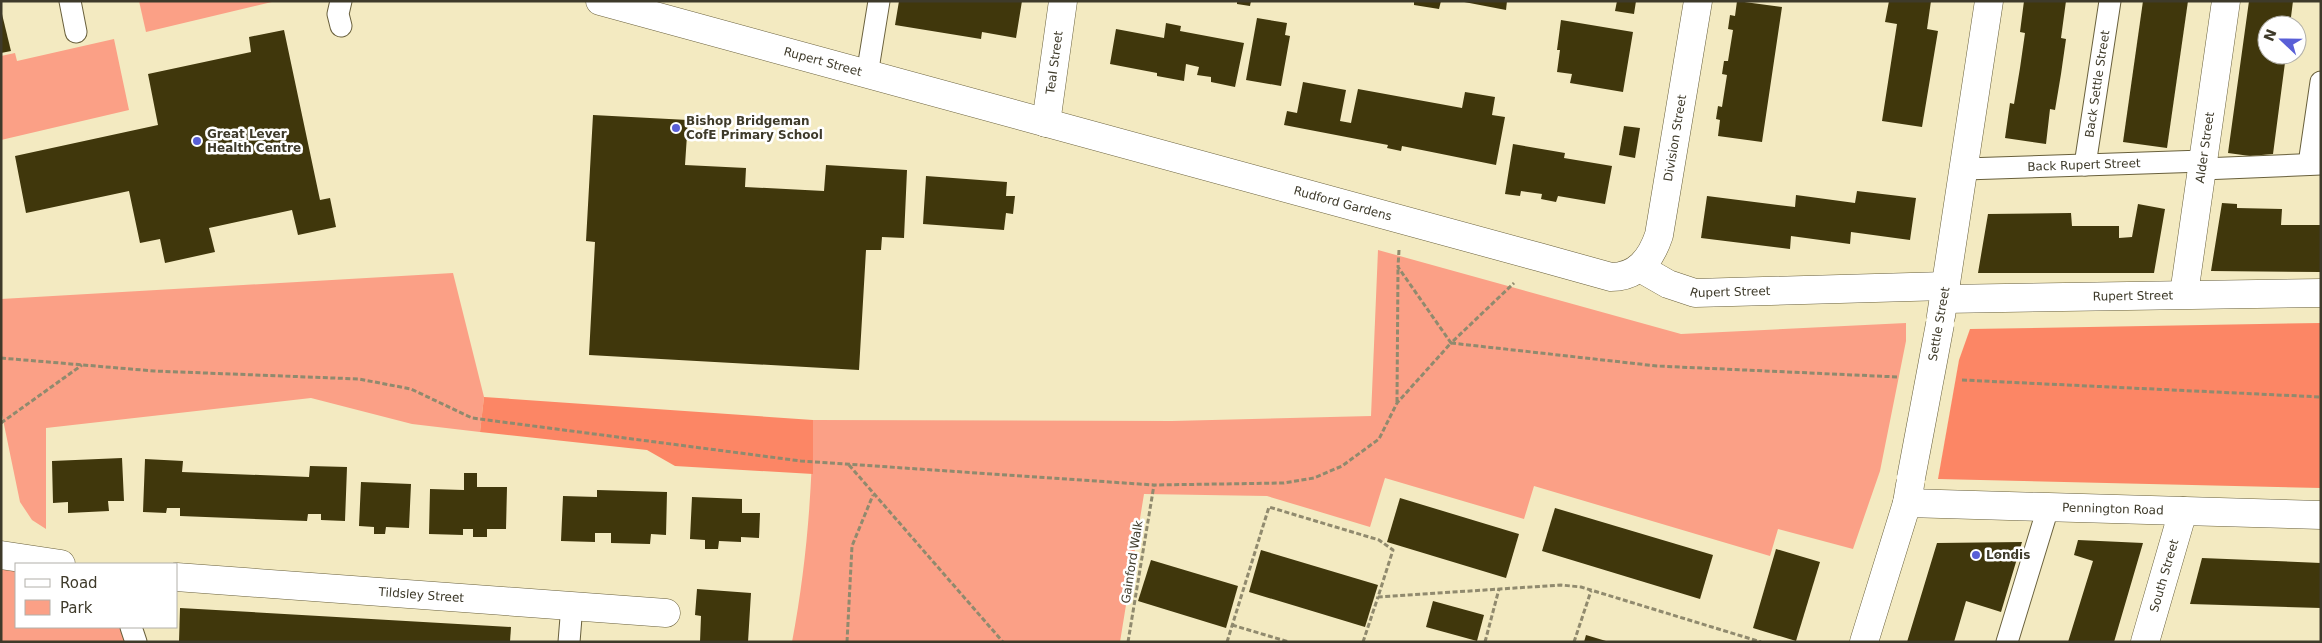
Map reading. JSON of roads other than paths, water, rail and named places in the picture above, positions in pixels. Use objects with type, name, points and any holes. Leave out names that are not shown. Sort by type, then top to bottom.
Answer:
[{"type":"street","name":"Rupert Street","points":[[600,1],[867,75],[1046,122]]},
{"type":"street","name":"Teal Street","points":[[1046,122],[1063,1]]},
{"type":"street","name":"Division Street","points":[[1640,268],[1651,254],[1659,235],[1698,1]]},
{"type":"street","name":"Settle Street","points":[[1864,642],[1909,491],[1965,169],[1989,1]]},
{"type":"street","name":"Alder Street","points":[[2184,294],[2226,1]]},
{"type":"street","name":"Rudford Gardens","points":[[1046,122],[1610,276],[1622,277],[1640,268]]},
{"type":"street","name":"Rupert Street","points":[[1640,268],[1668,284],[1695,293],[1943,303],[2184,294],[2321,293]]},
{"type":"street","name":"Pennington Road","points":[[1909,491],[2048,508],[2321,515]]},
{"type":"street","name":"South Street","points":[[2145,642],[2184,511]]},
{"type":"street","points":[[1,555],[54,563]]},
{"type":"street","name":"Tildsley Street","points":[[178,577],[666,613]]},
{"type":"lane","points":[[70,1],[76,32]]},
{"type":"lane","points":[[341,1],[338,14],[341,26]]},
{"type":"lane","points":[[867,75],[880,1]]},
{"type":"lane","name":"Back Settle Street","points":[[2085,165],[2110,1]]},
{"type":"lane","points":[[2315,164],[2321,82]]},
{"type":"lane","name":"Back Rupert Street","points":[[1965,169],[2085,165],[2315,164]]},
{"type":"lane","points":[[2007,642],[2048,508]]},
{"type":"lane","points":[[569,642],[572,605]]},
{"type":"lane","points":[[131,628],[136,642]]},
{"type":"place","name":"Bishop Bridgeman CofE Primary School","points":[[676,128]]},
{"type":"place","name":"Great Lever Health Centre","points":[[197,141]]},
{"type":"place","name":"Londis","points":[[1976,555]]}]
